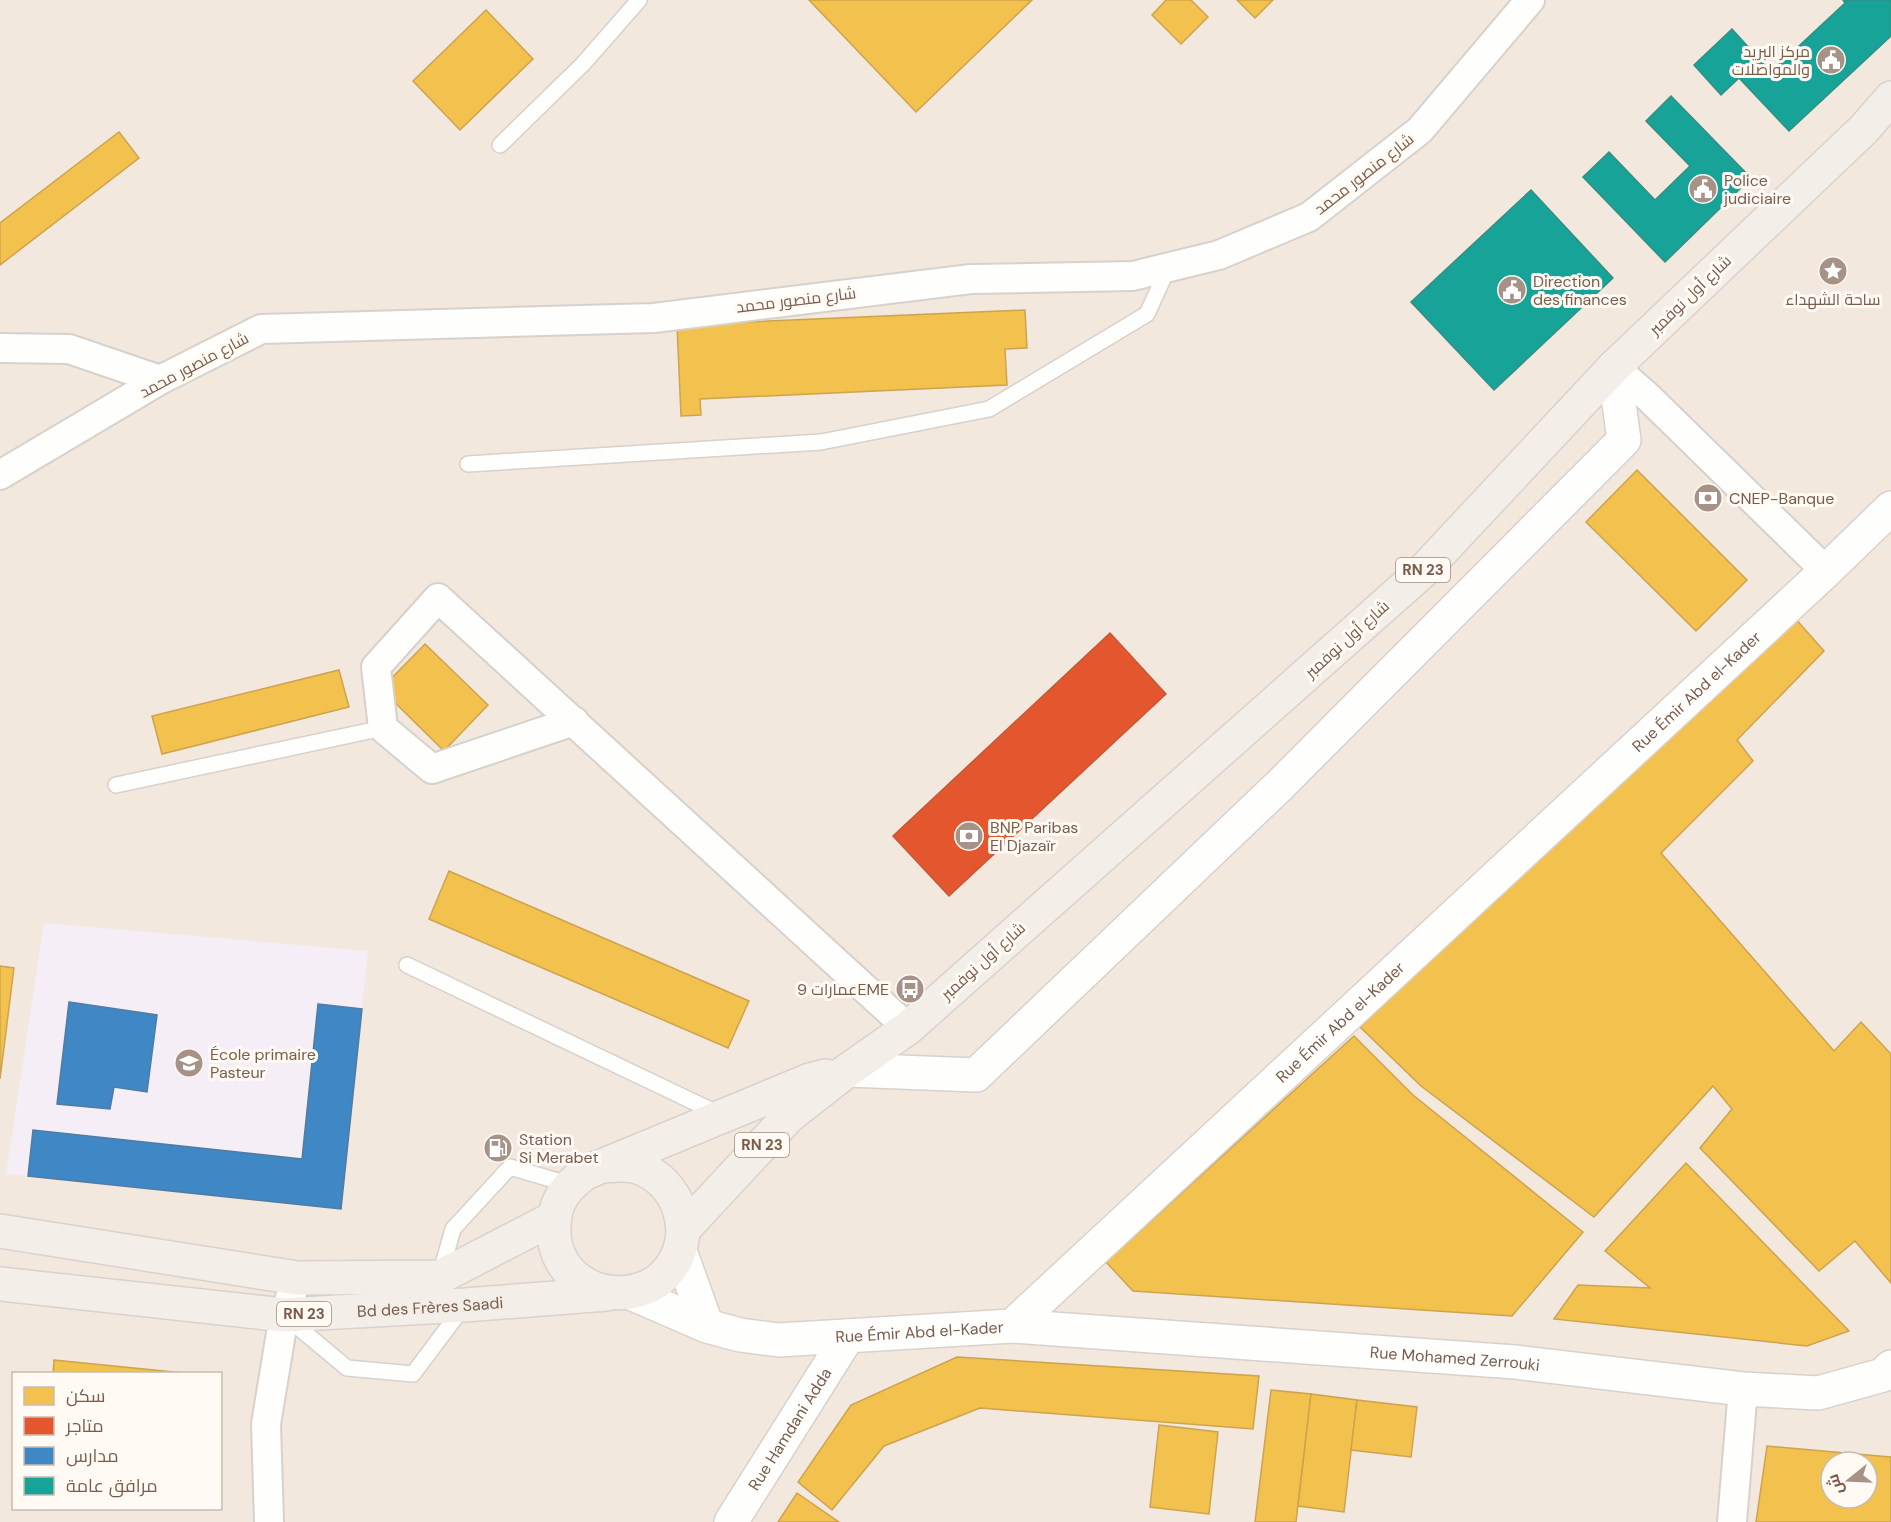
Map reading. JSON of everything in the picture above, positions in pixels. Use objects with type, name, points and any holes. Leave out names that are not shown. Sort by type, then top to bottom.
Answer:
[{"type":"main road","name":"شارع أول نوفمبر","points":[[848,1070],[908,1028],[1422,571],[1614,367],[1864,129],[1891,98]]},
{"type":"main road","name":"RN 23","points":[[603,1166],[810,1080],[848,1070]]},
{"type":"main road","name":"RN 23","points":[[682,1240],[789,1116],[848,1070]]},
{"type":"main road","points":[[622,1164],[641,1168],[658,1178],[672,1192],[680,1209],[682,1240],[669,1271],[652,1286],[620,1293],[589,1287],[572,1275],[560,1258],[554,1239],[554,1218],[560,1200],[571,1185],[585,1173],[603,1166],[622,1164]]},
{"type":"main road","name":"Bd des Frères Saadi","points":[[0,1231],[297,1278],[440,1277],[554,1218]]},
{"type":"main road","name":"Bd des Frères Saadi","points":[[0,1284],[284,1315],[465,1305],[620,1293]]},
{"type":"street","name":"شارع منصور محمد","points":[[0,475],[160,380],[261,329],[654,318],[971,279],[1134,276],[1219,255],[1309,217],[1420,130],[1530,0]]},
{"type":"street","points":[[0,348],[69,349],[160,380]]},
{"type":"street","points":[[1614,367],[1648,397],[1826,571]]},
{"type":"street","points":[[848,1070],[976,1075],[1279,786],[1624,440],[1614,367]]},
{"type":"street","name":"Rue Émir Abd el-Kader","points":[[620,1293],[707,1326],[740,1335],[779,1340],[1012,1326],[1826,571],[1891,508]]},
{"type":"street","points":[[574,721],[432,769],[383,728],[376,667],[438,598],[574,721],[908,1028]]},
{"type":"street","points":[[682,1240],[707,1326]]},
{"type":"street","points":[[269,1522],[266,1424],[284,1315],[297,1278]]},
{"type":"street","name":"Rue Mohamed Zerrouki","points":[[1012,1326],[1515,1362],[1743,1389],[1818,1393],[1883,1375],[1891,1367]]},
{"type":"street","name":"Rue Hamdani Adda","points":[[731,1522],[848,1336]]},
{"type":"street","points":[[1732,1522],[1743,1389]]},
{"type":"lane","points":[[500,146],[583,64],[639,0]]},
{"type":"lane","points":[[468,464],[821,442],[989,409],[1147,314],[1168,268]]},
{"type":"lane","points":[[116,785],[383,728]]},
{"type":"lane","points":[[407,965],[724,1117]]},
{"type":"lane","points":[[440,1277],[453,1229],[510,1167],[571,1185]]},
{"type":"lane","points":[[284,1315],[347,1368],[413,1374],[465,1305]]},
{"type":"shaded area","points":[[0,0],[1891,0],[1891,1522],[0,1522]]},
{"type":"shaded area","name":"École primaire Pasteur","points":[[44,923],[368,951],[341,1209],[6,1174]]},
{"type":"building: سكن","points":[[809,0],[1032,0],[916,112]]},
{"type":"building: سكن","points":[[1166,0],[1191,0],[1208,17],[1181,44],[1152,15]]},
{"type":"building: سكن","points":[[1237,0],[1273,0],[1255,18]]},
{"type":"building: سكن","points":[[486,10],[533,59],[460,130],[413,81]]},
{"type":"building: سكن","points":[[119,132],[139,158],[0,265],[0,223]]},
{"type":"building: سكن","points":[[1025,310],[1027,348],[1005,349],[1007,385],[700,399],[701,415],[681,416],[677,325]]},
{"type":"building: سكن","points":[[1637,470],[1747,580],[1696,631],[1586,522]]},
{"type":"building: سكن","points":[[1794,617],[1824,651],[1737,740],[1753,761],[1661,853],[1834,1051],[1861,1022],[1891,1054],[1891,1283],[1855,1241],[1819,1271],[1700,1148],[1732,1109],[1713,1086],[1594,1217],[1421,1086],[1360,1027]]},
{"type":"building: سكن","points":[[425,644],[488,705],[444,751],[381,689]]},
{"type":"building: سكن","points":[[339,670],[349,707],[162,754],[152,716]]},
{"type":"building: سكن","points":[[449,871],[749,1001],[728,1048],[429,919]]},
{"type":"building: سكن","points":[[0,966],[14,968],[0,1079]]},
{"type":"building: سكن","points":[[1354,1036],[1413,1095],[1583,1232],[1512,1316],[1133,1291],[1106,1262]]},
{"type":"building: سكن","points":[[1686,1163],[1849,1331],[1807,1346],[1554,1319],[1578,1285],[1650,1288],[1605,1251]]},
{"type":"building: سكن","points":[[957,1357],[1259,1376],[1253,1429],[980,1408],[884,1446],[832,1510],[798,1482],[851,1405]]},
{"type":"building: سكن","points":[[54,1360],[174,1372],[53,1372]]},
{"type":"building: سكن","points":[[1271,1390],[1311,1394],[1296,1522],[1255,1522]]},
{"type":"building: سكن","points":[[1311,1394],[1357,1400],[1344,1512],[1298,1506]]},
{"type":"building: سكن","points":[[1357,1400],[1417,1407],[1411,1457],[1351,1450]]},
{"type":"building: سكن","points":[[1159,1425],[1218,1432],[1209,1514],[1150,1507]]},
{"type":"building: سكن","points":[[1767,1446],[1819,1451],[1819,1510],[1879,1510],[1879,1456],[1891,1457],[1891,1522],[1756,1522]]},
{"type":"building: سكن","points":[[797,1493],[839,1522],[778,1522]]},
{"type":"building: متاجر","points":[[1110,633],[1166,694],[949,896],[893,836]]},
{"type":"building: مدارس","points":[[69,1002],[157,1015],[147,1092],[114,1087],[110,1109],[57,1104]]},
{"type":"building: مدارس","points":[[318,1004],[362,1009],[341,1209],[28,1176],[33,1130],[302,1159]]},
{"type":"building: مرافق عامة","points":[[1843,0],[1891,0],[1891,36],[1789,131],[1739,78],[1721,95],[1694,65],[1732,29],[1771,72],[1845,3]]},
{"type":"building: مرافق عامة","name":"Police judiciaire","points":[[1671,96],[1751,178],[1665,262],[1583,177],[1609,152],[1655,200],[1690,166],[1646,121]]},
{"type":"building: مرافق عامة","name":"Direction des finances","points":[[1531,190],[1613,278],[1494,390],[1411,302]]},
{"type":"place","name":"مركز البريد والمواصلات","points":[[1831,60]]},
{"type":"place","name":"Police judiciaire","points":[[1703,189]]},
{"type":"place","name":"ساحة الشهداء","points":[[1833,271]]},
{"type":"place","name":"Direction des finances","points":[[1512,290]]},
{"type":"place","name":"CNEP-Banque","points":[[1708,498]]},
{"type":"place","name":"BNP Paribas El Djazaïr","points":[[969,836]]},
{"type":"place","name":"عمارات 9EME","points":[[910,989]]},
{"type":"place","name":"École primaire Pasteur","points":[[189,1063]]},
{"type":"place","name":"Station Si Merabet","points":[[498,1148]]}]
